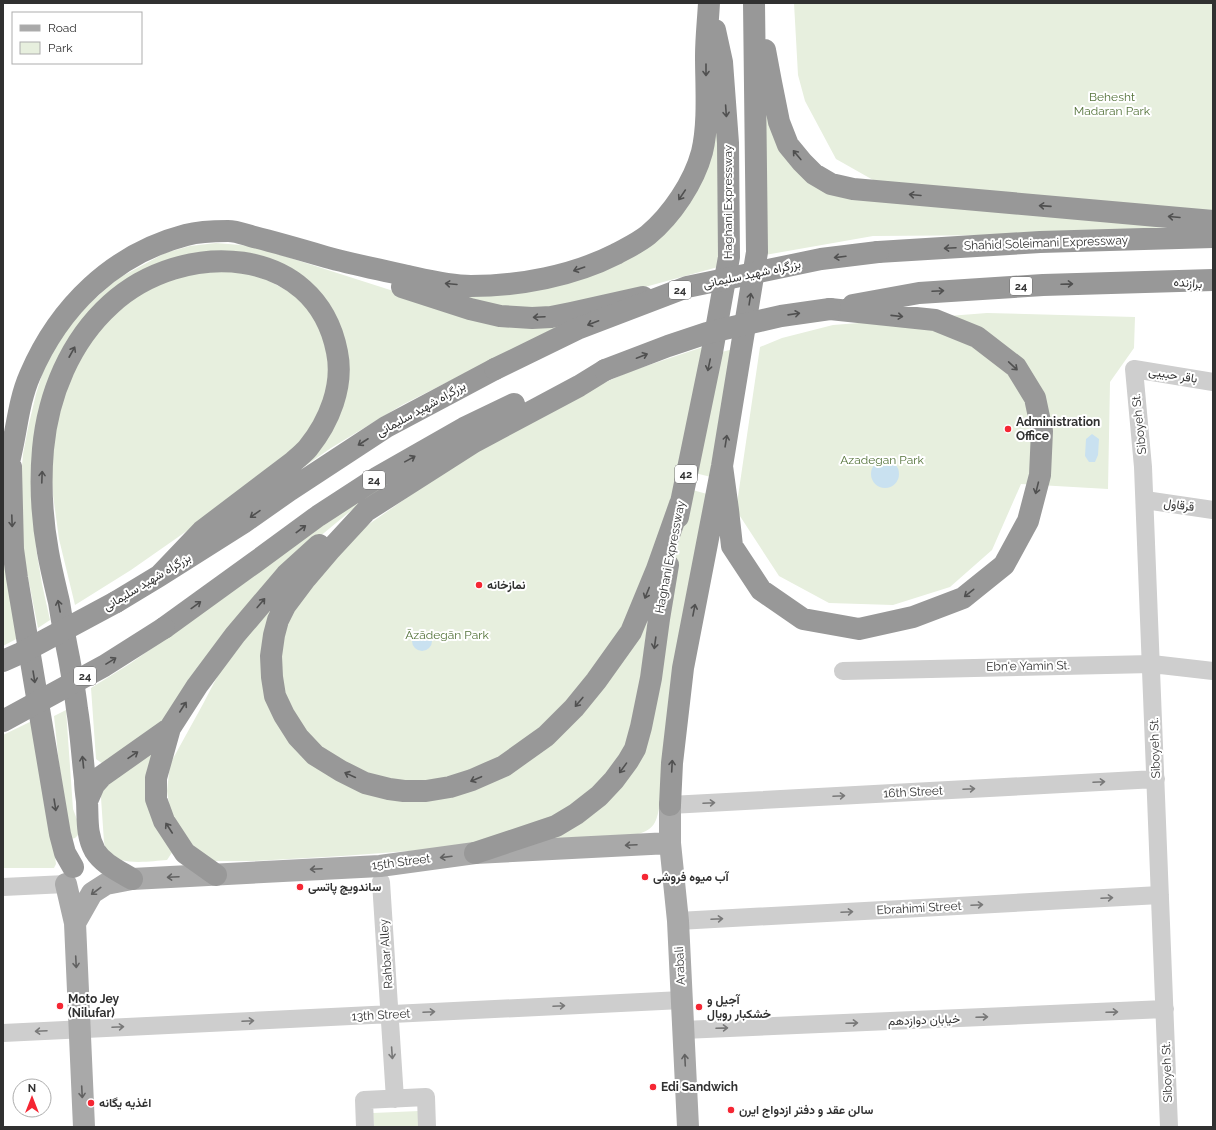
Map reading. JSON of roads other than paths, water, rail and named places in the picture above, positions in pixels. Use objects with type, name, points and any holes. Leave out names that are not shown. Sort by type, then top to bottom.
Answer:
[{"type":"highway","points":[[3,484],[28,378],[43,347],[58,323],[82,295],[115,267],[150,247],[188,234],[231,231],[280,243],[342,262],[443,283],[470,286],[514,284],[556,276],[608,258],[646,237],[660,224],[684,194],[695,171],[702,151],[705,129],[706,54],[710,3]]},
{"type":"highway","name":"Haghani Expressway","points":[[475,853],[556,826],[576,814],[599,796],[614,780],[635,749],[642,727],[651,678],[659,619],[680,504],[712,352],[729,258],[728,143],[722,62],[710,3]]},
{"type":"highway","points":[[670,805],[672,763],[683,668],[722,466],[758,252],[754,3]]},
{"type":"highway","points":[[758,3],[779,122],[788,145],[814,174],[831,184],[853,189],[1213,221]]},
{"type":"highway","name":"Shahid Soleimani Expressway","points":[[878,252],[1040,242],[1213,237]]},
{"type":"highway","name":"بزرگراه شهید سلیمانی","points":[[3,662],[116,602],[159,576],[243,523],[290,490],[386,427],[495,369],[577,329],[687,287],[821,259],[878,252]]},
{"type":"highway","points":[[132,879],[105,861],[96,852],[88,835],[87,801],[77,708],[48,550],[42,495],[43,450],[46,423],[54,393],[66,364],[76,346],[94,321],[112,303],[130,289],[147,279],[168,270],[192,263],[220,260],[245,262],[262,267],[285,276],[301,287],[315,302],[328,323],[335,342],[339,363],[338,383],[333,404],[323,426],[307,449],[287,467],[202,531],[159,576]]},
{"type":"highway","points":[[342,262],[410,290],[470,309],[500,316],[532,318],[551,317],[687,287]]},
{"type":"highway","name":"24","points":[[3,721],[104,666],[164,628],[318,516],[378,477],[464,428],[516,404],[668,346],[707,334],[781,316],[830,309],[919,292],[1043,285],[1213,280]]},
{"type":"highway","points":[[722,466],[732,546],[761,590],[802,619],[860,629],[913,617],[962,598],[1004,565],[1028,521],[1040,475],[1042,431],[1035,398],[1016,367],[977,337],[935,320],[830,309]]},
{"type":"highway","points":[[216,875],[185,853],[164,821],[156,799],[156,778],[170,728],[197,686],[235,635],[286,575],[315,548],[366,511],[474,442],[579,386],[605,370]]},
{"type":"highway","points":[[11,454],[13,549],[17,578],[60,834],[70,876]]},
{"type":"highway","points":[[366,511],[306,578],[285,606],[278,620],[271,656],[275,696],[284,715],[298,737],[315,755],[341,771],[365,782],[389,789],[426,791],[450,787],[472,780],[504,766],[546,736],[574,708],[596,681],[631,632],[657,569],[680,504]]},
{"type":"highway","points":[[87,801],[94,785],[102,776],[170,728]]},
{"type":"highway","points":[[70,876],[88,835]]},
{"type":"main road","name":"برازنده","points":[[1162,281],[1213,285]]},
{"type":"main road","name":"Arabali","points":[[670,805],[670,843],[678,921],[688,1127]]},
{"type":"main road","name":"15th Street","points":[[75,923],[92,893],[106,884],[132,879],[380,866],[475,853],[670,843]]},
{"type":"main road","points":[[70,876],[75,923],[84,1127]]},
{"type":"street","name":"باقر حبیبی","points":[[1134,369],[1213,382]]},
{"type":"street","name":"Siboyeh St.","points":[[1134,369],[1145,500],[1169,1127]]},
{"type":"street","name":"قرقاول","points":[[1145,500],[1213,510]]},
{"type":"street","name":"Ebn'e Yamin St.","points":[[843,671],[1152,664],[1213,671]]},
{"type":"street","name":"16th Street","points":[[670,805],[1156,779]]},
{"type":"street","points":[[3,887],[70,876]]},
{"type":"street","name":"Rahbar Alley","points":[[381,882],[395,1098]]},
{"type":"street","name":"Ebrahimi Street","points":[[678,921],[1160,895]]},
{"type":"street","name":"13th Street","points":[[3,1033],[682,1000]]},
{"type":"street","name":"خیابان دوازدهم","points":[[683,1030],[1165,1010]]},
{"type":"street","points":[[365,1127],[364,1100],[426,1097],[427,1127]]},
{"type":"water","points":[[1092,434],[1099,439],[1098,455],[1095,462],[1089,462],[1085,456],[1086,439]]},
{"type":"water","points":[[885,460],[895,464],[899,474],[895,484],[885,488],[875,484],[871,474],[875,464]]},
{"type":"water","points":[[418,631],[426,631],[432,637],[432,645],[426,651],[418,651],[412,645],[412,637]]},
{"type":"place","name":"Administration Office","points":[[1008,429]]},
{"type":"place","name":"نمازخانه","points":[[479,585]]},
{"type":"place","name":"آب میوه فروشی","points":[[645,877]]},
{"type":"place","name":"ساندویچ پاتسی","points":[[300,887]]},
{"type":"place","name":"Moto Jey (Nilufar)","points":[[60,1006]]},
{"type":"place","name":"آجیل و خشکبار رویال","points":[[699,1007]]},
{"type":"place","name":"Edi Sandwich","points":[[653,1087]]},
{"type":"place","name":"اغذیه یگانه","points":[[91,1103]]},
{"type":"place","name":"سالن عقد و دفتر ازدواج ایرن","points":[[731,1110]]},
{"type":"park label","name":"Behesht Madaran Park","points":[[1112,104]]},
{"type":"park label","name":"Azadegan Park","points":[[882,460]]},
{"type":"park label","name":"Āzādegān Park","points":[[447,635]]}]
